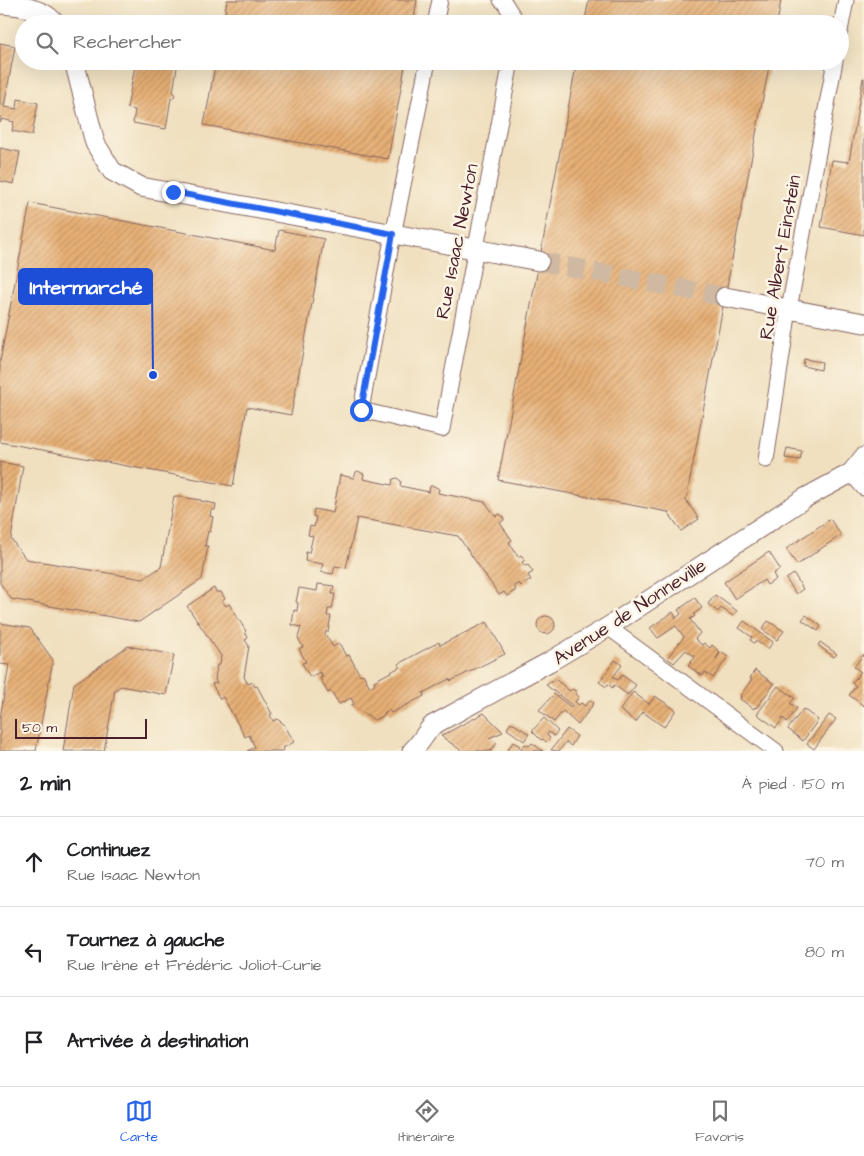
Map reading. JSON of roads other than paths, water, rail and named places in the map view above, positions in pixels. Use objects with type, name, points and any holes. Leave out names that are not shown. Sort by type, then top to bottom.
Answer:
[{"type":"street","points":[[437,15],[440,0]]},
{"type":"street","points":[[501,0],[512,15]]},
{"type":"street","points":[[843,15],[846,0]]},
{"type":"street","points":[[0,4],[20,5],[47,15]]},
{"type":"street","points":[[76,70],[95,143],[112,171],[141,187],[539,261]]},
{"type":"street","points":[[393,234],[426,70]]},
{"type":"street","name":"Rue Isaac Newton","points":[[393,234],[361,410],[442,429],[509,70]]},
{"type":"street","name":"Rue Albert Einstein","points":[[766,460],[789,309],[833,70]]},
{"type":"street","points":[[725,297],[864,323]]},
{"type":"street","points":[[864,457],[857,475],[864,488]]},
{"type":"street","name":"Avenue de Nonneville","points":[[412,751],[434,725],[549,662],[608,627],[805,498],[857,475]]},
{"type":"street","points":[[608,627],[776,751]]},
{"type":"tunnel","points":[[539,261],[725,297]]},
{"type":"place","name":"Intermarché","points":[[153,375]]}]
